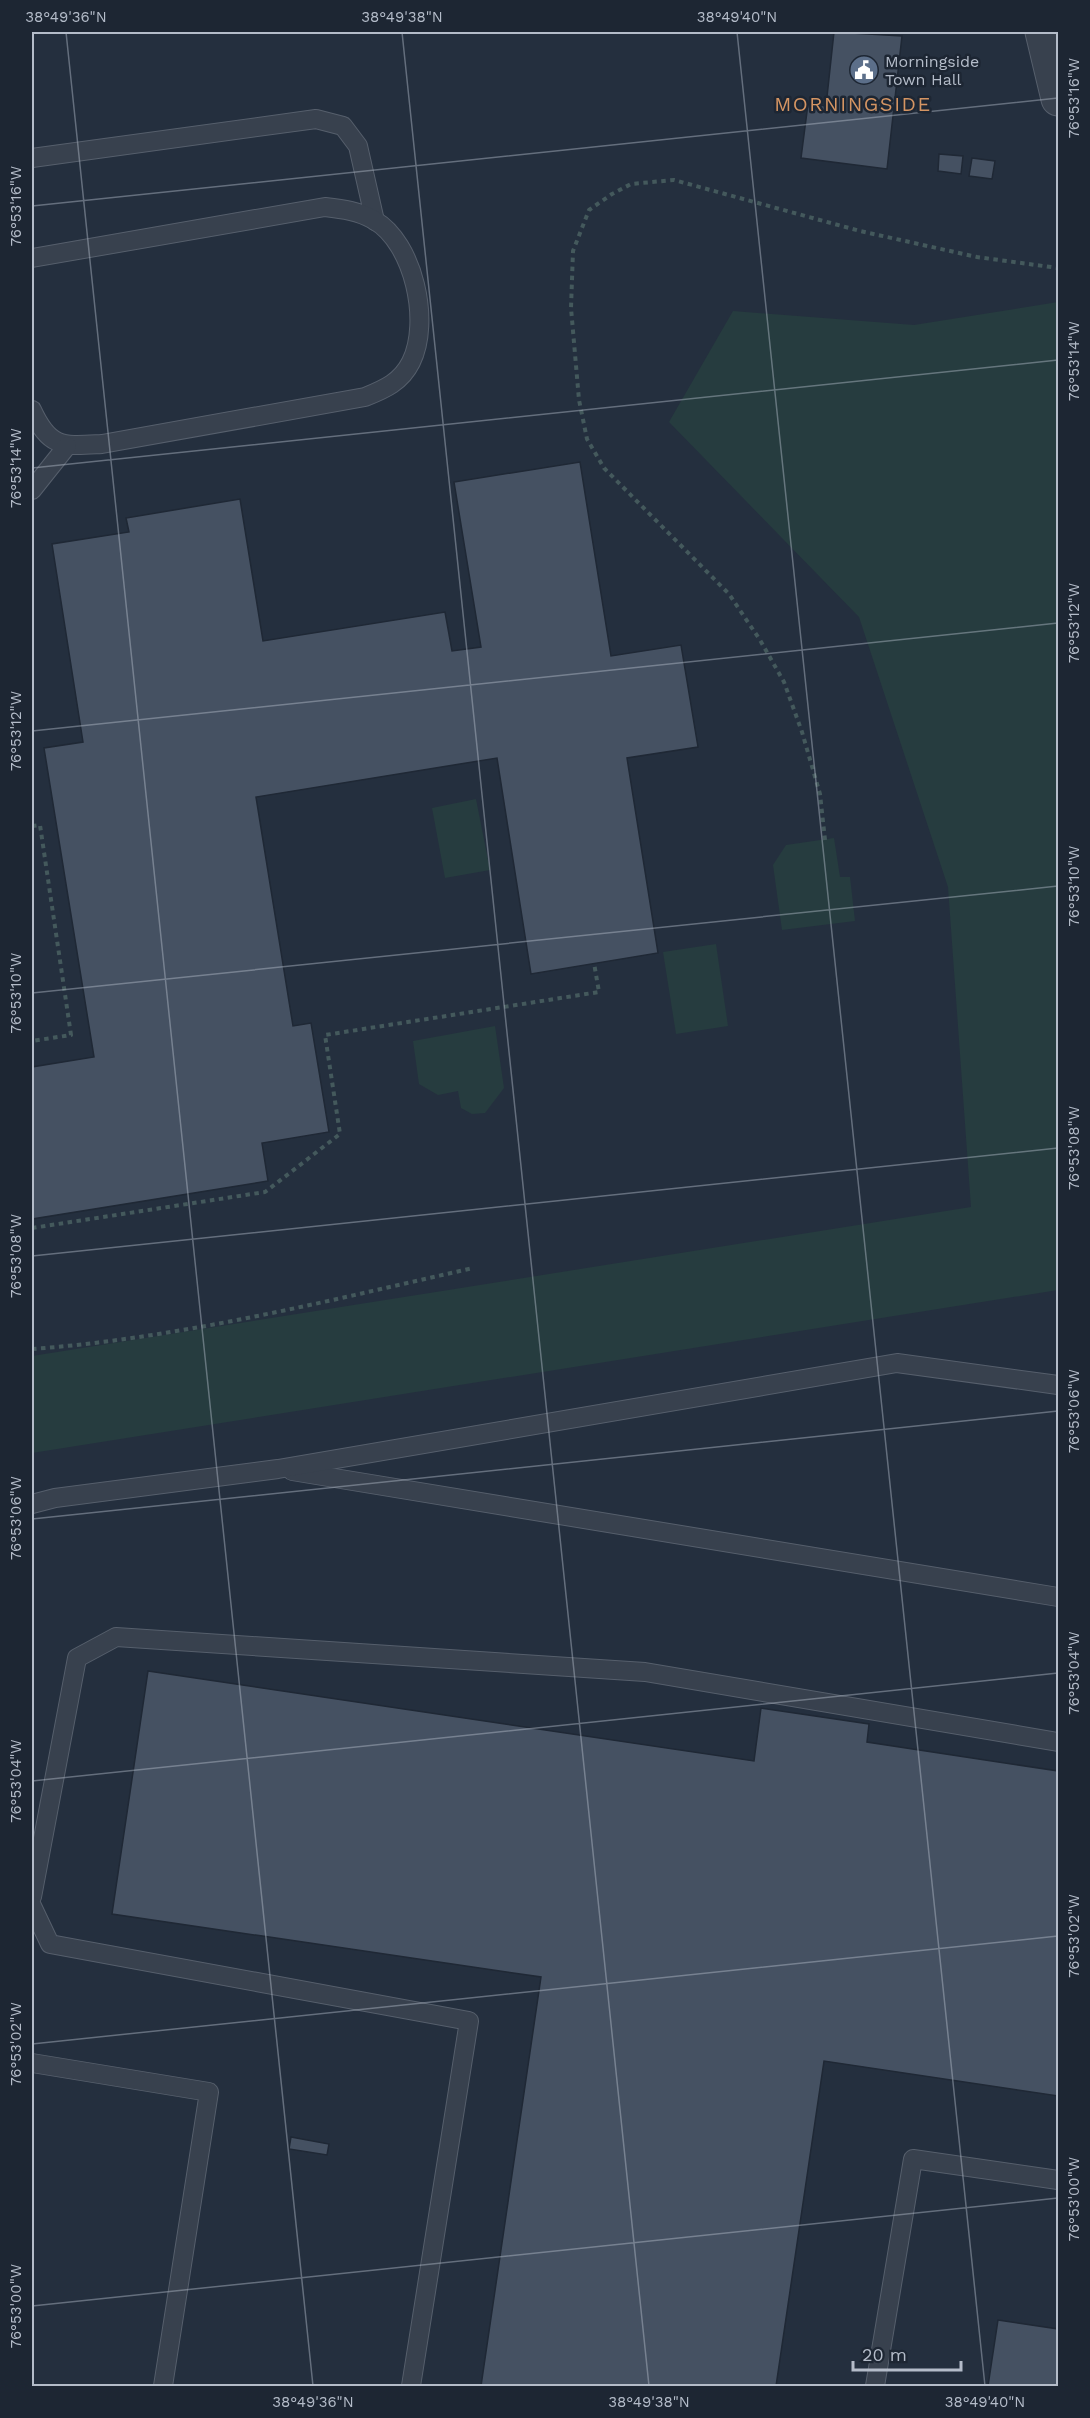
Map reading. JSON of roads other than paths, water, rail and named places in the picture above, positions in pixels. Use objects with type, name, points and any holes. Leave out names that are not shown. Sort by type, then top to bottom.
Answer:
[{"type":"street","points":[[1042,32],[1059,99]]},
{"type":"lane","points":[[32,158],[316,118],[342,126],[358,146],[375,220],[407,257],[415,290],[420,330],[411,362],[392,386],[365,398],[102,444],[67,446],[54,442],[43,433],[32,410]]},
{"type":"lane","points":[[32,258],[325,207],[344,209],[375,220]]},
{"type":"lane","points":[[32,490],[67,446]]},
{"type":"lane","points":[[32,1504],[55,1498],[278,1469],[897,1363],[1059,1385]]},
{"type":"lane","points":[[278,1469],[1059,1598]]},
{"type":"lane","points":[[32,1897],[77,1658],[116,1637],[645,1672],[1059,1742]]},
{"type":"lane","points":[[32,1906],[50,1944],[469,2021],[411,2386]]},
{"type":"lane","points":[[32,2063],[209,2092],[163,2386]]},
{"type":"lane","points":[[875,2386],[913,2159],[1059,2180]]},
{"type":"place","name":"Morningside Town Hall","points":[[864,70]]},
{"type":"district","name":"MORNINGSIDE","points":[[853,104]]}]
